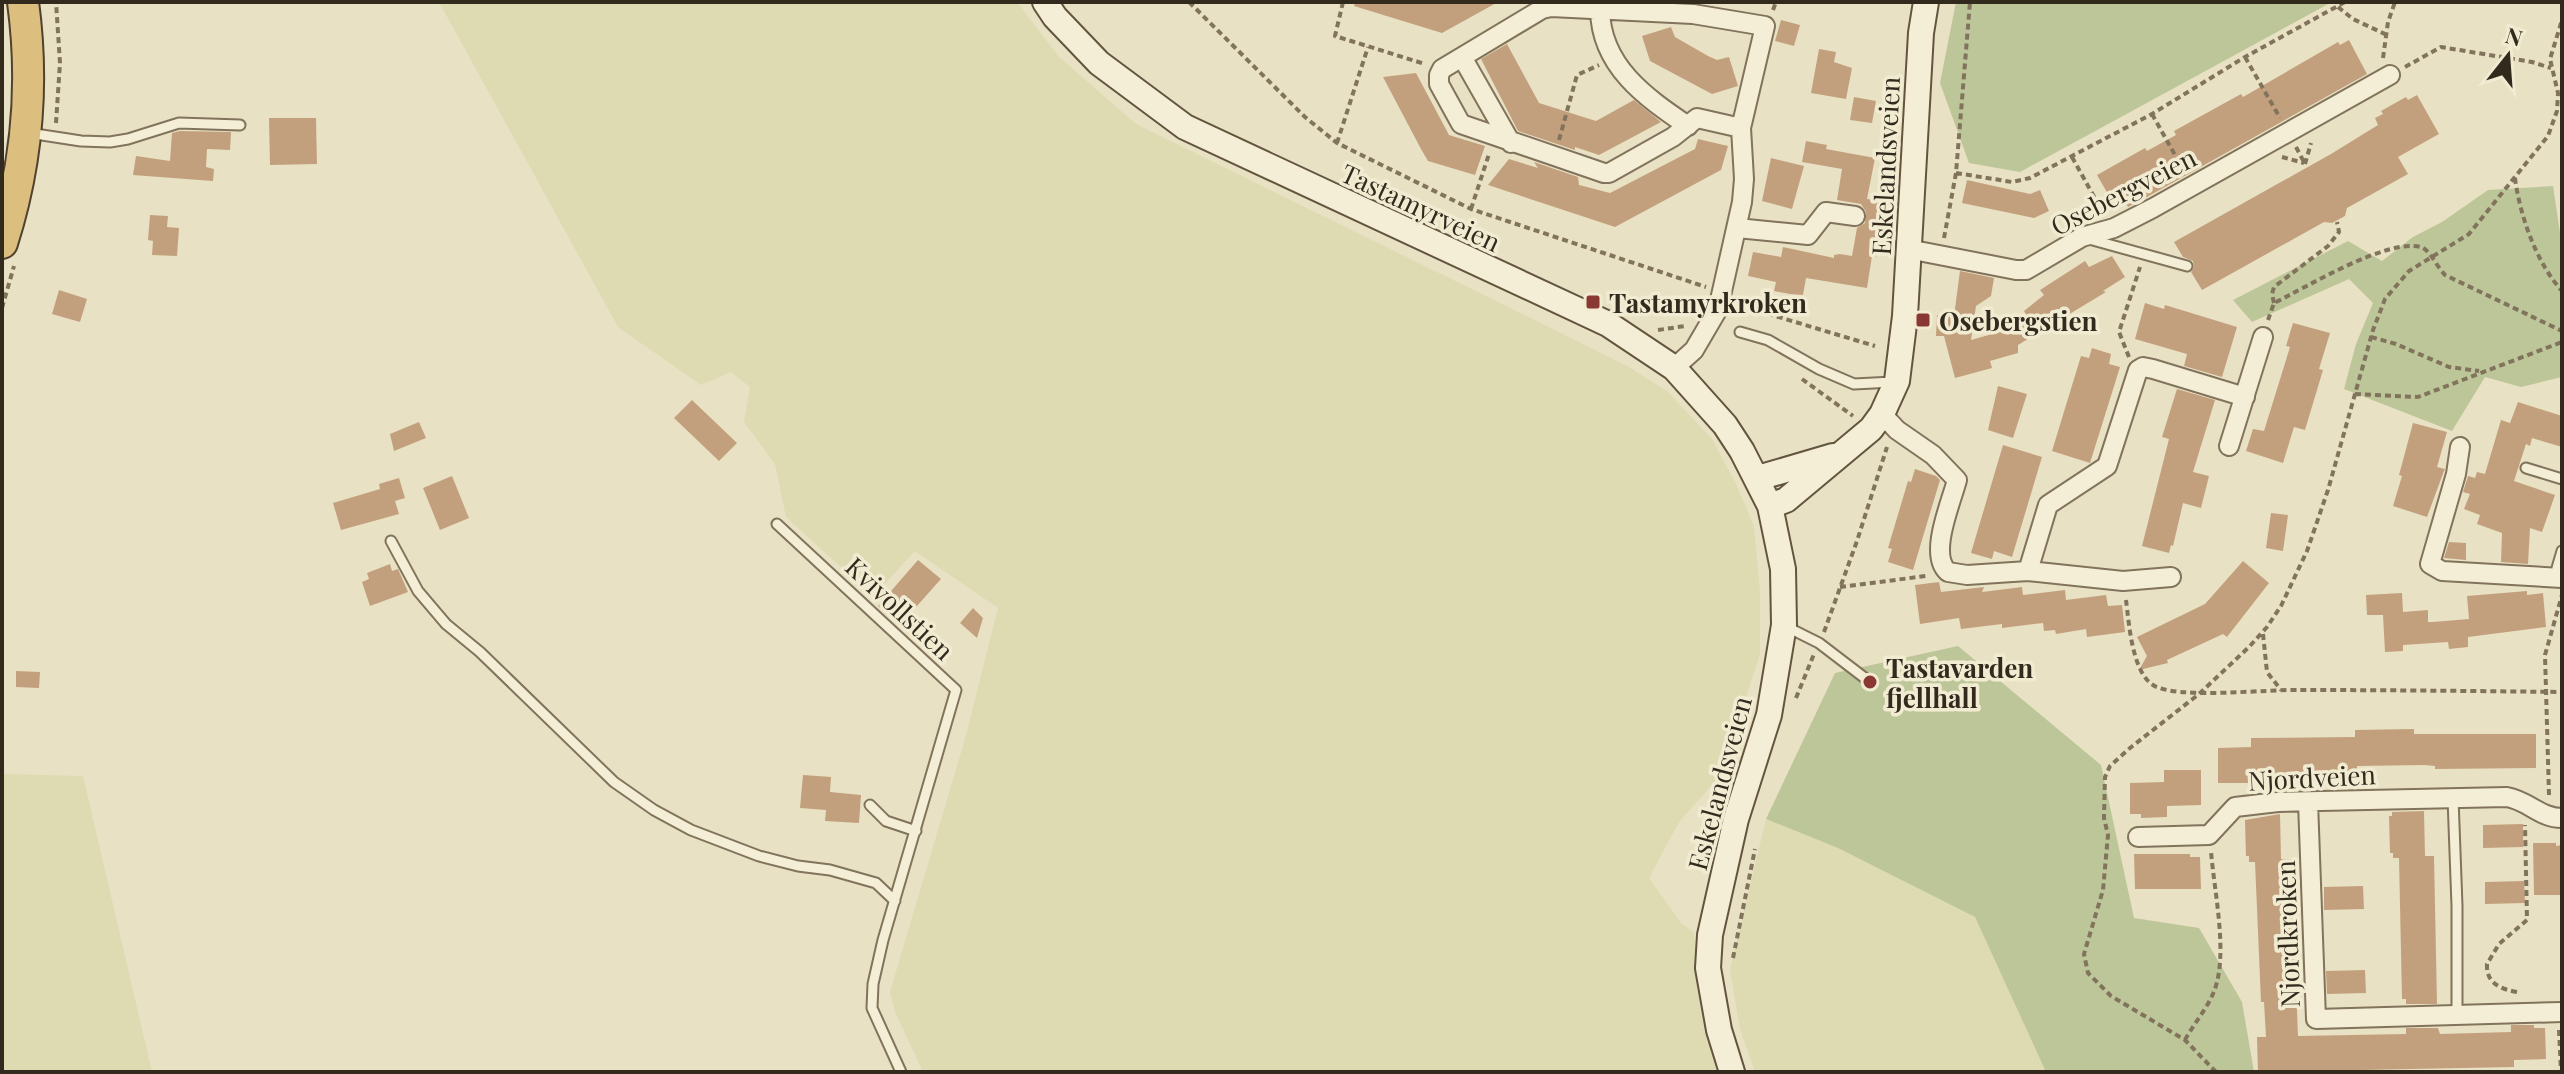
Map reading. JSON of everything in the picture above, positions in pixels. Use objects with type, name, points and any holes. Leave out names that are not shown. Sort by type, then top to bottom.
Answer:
[{"type":"highway","points":[[2,243],[26,133],[29,80],[23,2]]},
{"type":"main road","name":"Tastamyrveien","points":[[1045,2],[1055,17],[1099,63],[1185,127],[1608,324],[1674,368],[1725,425],[1758,478]]},
{"type":"main road","name":"Eskelandsveien","points":[[1770,506],[1786,500],[1871,429],[1889,422],[1905,316],[1921,33],[1926,2]]},
{"type":"main road","name":"Eskelandsveien","points":[[1732,1072],[1719,1030],[1708,968],[1710,935],[1736,819],[1769,715],[1784,625],[1783,569],[1770,506],[1758,478],[1840,454]]},
{"type":"street","points":[[1674,368],[1694,350],[1718,309],[1737,228],[1744,179],[1741,128],[1765,26],[1693,14],[1600,10],[1569,5],[1537,6],[1442,69],[1439,75],[1439,84],[1461,124],[1609,173],[1666,142],[1699,117],[1741,128]]},
{"type":"street","points":[[1600,10],[1603,36],[1612,59],[1638,88],[1688,126]]},
{"type":"street","points":[[1462,57],[1503,140]]},
{"type":"street","name":"Osebergveien","points":[[1908,249],[2026,270],[2082,237],[2114,228],[2390,75]]},
{"type":"street","points":[[1737,228],[1808,235],[1826,212],[1855,216]]},
{"type":"street","points":[[2229,446],[2263,337]]},
{"type":"street","points":[[2028,571],[2048,505],[2107,466],[2138,370],[2143,367],[2153,369],[2245,397]]},
{"type":"street","points":[[1889,422],[1933,455],[1957,480],[1939,545],[1940,561],[1948,572],[1967,575],[2028,571],[2123,581],[2171,577]]},
{"type":"street","points":[[2460,447],[2456,474],[2430,564],[2442,571],[2561,583]]},
{"type":"street","name":"Njordveien","points":[[2209,835],[2235,807],[2245,804],[2507,797],[2525,802],[2556,818]]},
{"type":"street","name":"Njordkroken","points":[[2308,802],[2316,1019],[2560,1012]]},
{"type":"street","points":[[2138,837],[2209,835]]},
{"type":"lane","points":[[26,133],[110,142],[170,124],[240,125]]},
{"type":"lane","points":[[2082,237],[2187,266]]},
{"type":"lane","points":[[1740,332],[1768,340],[1819,369],[1854,384],[1897,381]]},
{"type":"lane","points":[[2526,468],[2562,479]]},
{"type":"lane","name":"Kvivollstien","points":[[777,524],[956,690],[873,984],[872,1008],[901,1072]]},
{"type":"lane","points":[[391,541],[418,591],[446,624],[480,652],[614,782],[654,810],[691,830],[759,856],[876,883],[895,901]]},
{"type":"lane","points":[[2561,583],[2557,568],[2562,551]]},
{"type":"lane","points":[[1784,625],[1819,643],[1870,682]]},
{"type":"lane","points":[[2453,798],[2457,1015]]},
{"type":"lane","points":[[870,805],[886,821],[916,831]]},
{"type":"path","points":[[1189,2],[1305,117],[1337,143],[1471,209],[1711,289],[1706,300]]},
{"type":"path","points":[[1343,2],[1335,36],[1442,69]]},
{"type":"path","points":[[1773,10],[1776,2]]},
{"type":"path","points":[[1939,254],[1949,220],[1956,173],[1970,2]]},
{"type":"path","points":[[1956,173],[2012,182],[2030,178],[2152,114],[2245,57],[2345,2]]},
{"type":"path","points":[[2395,2],[2383,55],[2384,67],[2390,75],[2441,47],[2551,68]]},
{"type":"path","points":[[2338,7],[2353,19],[2387,35]]},
{"type":"path","points":[[2216,1072],[2185,1040],[2111,996],[2088,973],[2084,954],[2103,890],[2108,835],[2104,818],[2105,777],[2110,766],[2130,748],[2199,694],[2263,631],[2281,606],[2307,551],[2328,490],[2371,337],[2385,299],[2409,271],[2469,234],[2548,136],[2554,124],[2558,93],[2551,68],[2551,51],[2562,20]]},
{"type":"path","points":[[1337,143],[1368,47]]},
{"type":"path","points":[[2245,57],[2287,132]]},
{"type":"path","points":[[1555,157],[1577,75],[1612,59]]},
{"type":"path","points":[[2152,114],[2192,186]]},
{"type":"path","points":[[1471,209],[1503,140]]},
{"type":"path","points":[[2072,157],[2114,228]]},
{"type":"path","points":[[2515,178],[2517,193],[2542,264],[2562,291]]},
{"type":"path","points":[[2263,337],[2274,303],[2274,287],[2328,246],[2339,232],[2337,222]]},
{"type":"path","points":[[2274,303],[2390,248],[2420,247],[2432,255],[2434,264],[2445,275],[2562,331]]},
{"type":"path","points":[[2138,370],[2125,350],[2119,332],[2144,253]]},
{"type":"path","points":[[1729,296],[1772,315],[1875,346]]},
{"type":"path","points":[[1654,330],[1670,330],[1685,326],[1692,320]]},
{"type":"path","points":[[2371,337],[2396,344],[2449,367],[2482,371]]},
{"type":"path","points":[[2355,394],[2418,397],[2562,342]]},
{"type":"path","points":[[1794,703],[1840,587],[1886,447],[1889,422]]},
{"type":"path","points":[[1840,587],[1948,572]]},
{"type":"path","points":[[2123,581],[2132,642],[2143,676],[2158,687],[2199,694],[2281,690],[2562,692]]},
{"type":"path","points":[[2556,818],[2546,692],[2547,645],[2561,583]]},
{"type":"path","points":[[2263,631],[2267,672],[2281,690]]},
{"type":"path","points":[[2525,802],[2527,920],[2499,944],[2486,971],[2495,986],[2529,999],[2534,1013]]},
{"type":"path","points":[[2185,1040],[2212,997],[2219,976],[2219,940],[2209,835]]},
{"type":"path","points":[[1730,969],[1756,844]]},
{"type":"path","points":[[2560,1012],[2561,1072]]},
{"type":"shaded area","points":[[439,2],[1017,2],[1059,57],[1136,124],[1629,367],[1668,392],[1712,439],[1736,484],[1754,526],[1760,592],[1760,654],[1720,776],[1679,822],[1649,878],[1681,923],[1694,933],[1698,994],[1719,1072],[923,1072],[895,1012],[890,992],[965,739],[998,608],[915,551],[873,596],[786,517],[775,464],[744,422],[750,387],[731,372],[701,385],[618,327]]},
{"type":"shaded area","points":[[2,774],[83,776],[152,1072],[2,1072]]},
{"type":"shaded area","points":[[1766,819],[1838,848],[1975,917],[2046,1072],[1755,1072],[1740,1029],[1730,969]]},
{"type":"green space","points":[[1956,2],[2330,3],[2020,172],[1969,163],[1940,83]]},
{"type":"green space","points":[[2553,186],[2562,246],[2562,377],[2521,387],[2485,377],[2452,431],[2344,389],[2356,344],[2373,303],[2349,279],[2252,322],[2233,300],[2348,241],[2382,261],[2413,237],[2442,222],[2488,190]]},
{"type":"green space","points":[[1958,646],[2101,765],[2134,918],[2199,928],[2242,1002],[2254,1072],[2046,1072],[1975,917],[1838,848],[1766,819],[1835,673]]},
{"type":"building","points":[[1355,2],[1498,2],[1442,33],[1354,6]]},
{"type":"building","points":[[1781,20],[1800,25],[1794,46],[1775,41]]},
{"type":"building","points":[[1671,27],[1675,37],[1708,56],[1717,60],[1729,57],[1738,86],[1712,94],[1650,61],[1642,36]]},
{"type":"building","points":[[2349,40],[2367,74],[2147,197],[2128,207],[2125,202],[2116,208],[2097,175],[2145,148],[2147,151],[2176,135],[2174,131],[2241,94],[2243,97],[2338,42],[2340,45]]},
{"type":"building","points":[[1507,44],[1539,103],[1596,121],[1634,100],[1661,122],[1599,155],[1518,131],[1481,59]]},
{"type":"building","points":[[1819,49],[1836,52],[1834,62],[1852,68],[1846,99],[1811,93]]},
{"type":"building","points":[[1416,73],[1449,135],[1485,146],[1475,175],[1428,161],[1421,149],[1383,77]]},
{"type":"building","points":[[2417,95],[2439,134],[2398,157],[2408,174],[2347,208],[2345,216],[2332,223],[2324,222],[2202,290],[2191,272],[2193,261],[2183,257],[2174,242],[2331,154],[2378,125],[2375,118],[2383,114],[2381,111],[2406,97],[2408,100]]},
{"type":"building","points":[[1854,97],[1876,101],[1872,123],[1850,120]]},
{"type":"building","points":[[269,118],[316,118],[317,164],[270,165]]},
{"type":"building","points":[[231,132],[230,150],[207,149],[206,167],[214,169],[213,181],[133,175],[136,156],[170,161],[172,133]]},
{"type":"building","points":[[1698,139],[1728,146],[1721,170],[1615,227],[1488,185],[1509,159],[1538,168],[1534,162],[1578,177],[1579,185],[1610,193],[1695,149]]},
{"type":"building","points":[[1806,141],[1827,145],[1826,149],[1875,158],[1867,199],[1891,202],[1884,255],[1872,256],[1867,288],[1806,278],[1803,295],[1790,294],[1774,291],[1776,282],[1748,276],[1753,252],[1781,257],[1783,247],[1834,258],[1834,255],[1840,254],[1852,256],[1857,228],[1865,223],[1866,212],[1861,204],[1837,200],[1842,169],[1802,162]]},
{"type":"building","points":[[1771,158],[1804,166],[1792,209],[1762,201]]},
{"type":"building","points":[[1967,180],[2030,194],[2040,190],[2049,211],[2034,218],[1962,203]]},
{"type":"building","points":[[150,215],[168,216],[167,227],[179,228],[177,256],[152,255],[153,241],[148,240]]},
{"type":"building","points":[[2112,256],[2125,277],[2103,291],[2106,292],[2018,345],[2018,353],[1990,361],[1992,368],[1955,378],[1944,336],[1936,336],[1937,315],[1954,316],[1960,271],[1994,278],[1991,296],[1976,306],[1971,340],[2031,323],[2024,311],[2044,295],[2040,290],[2085,261],[2089,267]]},
{"type":"building","points":[[59,290],[87,299],[80,322],[52,314]]},
{"type":"building","points":[[2145,303],[2164,309],[2165,305],[2237,327],[2222,377],[2184,366],[2187,354],[2135,339]]},
{"type":"building","points":[[2293,323],[2330,333],[2319,369],[2323,370],[2305,430],[2294,427],[2283,463],[2246,451],[2253,429],[2264,431],[2290,347],[2286,346]]},
{"type":"building","points":[[2092,348],[2111,354],[2109,364],[2120,367],[2090,463],[2052,451],[2081,356],[2089,358]]},
{"type":"building","points":[[1998,386],[2027,394],[2013,438],[1988,430]]},
{"type":"building","points":[[2177,389],[2215,400],[2193,472],[2209,476],[2201,508],[2183,503],[2169,553],[2142,546],[2169,439],[2162,437]]},
{"type":"building","points":[[692,400],[737,443],[719,461],[674,418]]},
{"type":"building","points":[[2518,402],[2562,416],[2562,447],[2532,438],[2530,446],[2526,444],[2514,481],[2555,495],[2542,532],[2530,528],[2528,564],[2501,562],[2502,533],[2477,524],[2480,515],[2464,509],[2470,494],[2463,492],[2468,476],[2475,478],[2477,472],[2485,474],[2501,420],[2510,423]]},
{"type":"building","points":[[419,422],[426,438],[394,451],[390,434]]},
{"type":"building","points":[[2413,423],[2447,432],[2437,467],[2445,469],[2427,517],[2393,506]]},
{"type":"building","points":[[2003,445],[2042,457],[2012,557],[1994,551],[1992,559],[1971,553]]},
{"type":"building","points":[[1915,469],[1940,480],[1913,570],[1888,562],[1892,549],[1888,548],[1908,481],[1911,482]]},
{"type":"building","points":[[452,476],[469,518],[440,530],[423,488]]},
{"type":"building","points":[[399,478],[405,498],[395,501],[399,514],[341,530],[333,503],[380,489],[379,484]]},
{"type":"building","points":[[2271,513],[2288,515],[2283,551],[2266,548]]},
{"type":"building","points":[[2449,542],[2466,543],[2466,560],[2444,558]]},
{"type":"building","points":[[918,560],[941,579],[900,625],[878,606]]},
{"type":"building","points":[[2243,561],[2269,583],[2227,637],[2223,634],[2167,660],[2168,663],[2139,670],[2147,656],[2137,637],[2205,604]]},
{"type":"building","points":[[390,564],[392,571],[398,569],[408,592],[370,606],[362,582],[369,579],[367,573]]},
{"type":"building","points":[[1939,582],[1941,592],[1984,587],[1982,592],[2022,587],[2023,595],[2065,590],[2066,600],[2106,595],[2108,606],[2122,605],[2125,632],[2087,637],[2086,629],[2056,634],[2055,630],[2044,631],[2043,623],[1961,629],[1959,618],[1920,624],[1915,585]]},
{"type":"building","points":[[2527,591],[2527,595],[2543,593],[2546,627],[2468,637],[2468,647],[2449,649],[2448,642],[2403,645],[2403,651],[2385,652],[2383,615],[2367,615],[2366,595],[2402,593],[2403,612],[2428,610],[2428,622],[2433,622],[2469,619],[2467,596]]},
{"type":"building","points":[[973,608],[983,618],[977,638],[960,623]]},
{"type":"building","points":[[16,671],[40,672],[39,688],[16,687]]},
{"type":"building","points":[[2414,729],[2414,734],[2536,734],[2536,768],[2357,766],[2357,772],[2253,773],[2253,783],[2218,783],[2218,748],[2251,747],[2251,738],[2355,737],[2355,730]]},
{"type":"building","points":[[2164,770],[2201,770],[2201,805],[2167,806],[2167,817],[2141,818],[2141,814],[2130,814],[2130,783],[2164,782]]},
{"type":"building","points":[[803,775],[831,777],[830,792],[861,795],[859,823],[825,821],[826,810],[800,808]]},
{"type":"building","points":[[2424,811],[2425,856],[2434,856],[2437,1004],[2406,1004],[2406,999],[2402,999],[2399,858],[2393,858],[2393,853],[2390,853],[2389,816],[2392,812]]},
{"type":"building","points":[[2280,814],[2281,859],[2291,859],[2298,1036],[2406,1034],[2406,1028],[2438,1028],[2440,1034],[2511,1032],[2511,1025],[2534,1025],[2534,1028],[2545,1028],[2546,1059],[2514,1060],[2514,1067],[2258,1072],[2257,1037],[2266,1037],[2264,1002],[2261,1002],[2255,862],[2249,862],[2249,856],[2246,856],[2245,820]]},
{"type":"building","points":[[2523,824],[2523,847],[2483,848],[2483,825]]},
{"type":"building","points":[[2533,843],[2562,845],[2562,895],[2534,895]]},
{"type":"building","points":[[2134,854],[2190,854],[2190,857],[2200,857],[2201,889],[2135,889]]},
{"type":"building","points":[[2524,881],[2525,903],[2485,904],[2485,882]]},
{"type":"building","points":[[2363,886],[2364,909],[2324,910],[2324,887]]},
{"type":"building","points":[[2365,970],[2366,993],[2327,994],[2326,971]]},
{"type":"place","name":"Tastamyrkroken","points":[[1593,302]]},
{"type":"place","name":"Osebergstien","points":[[1923,320]]},
{"type":"place","name":"Tastavarden fjellhall","points":[[1870,682]]}]
